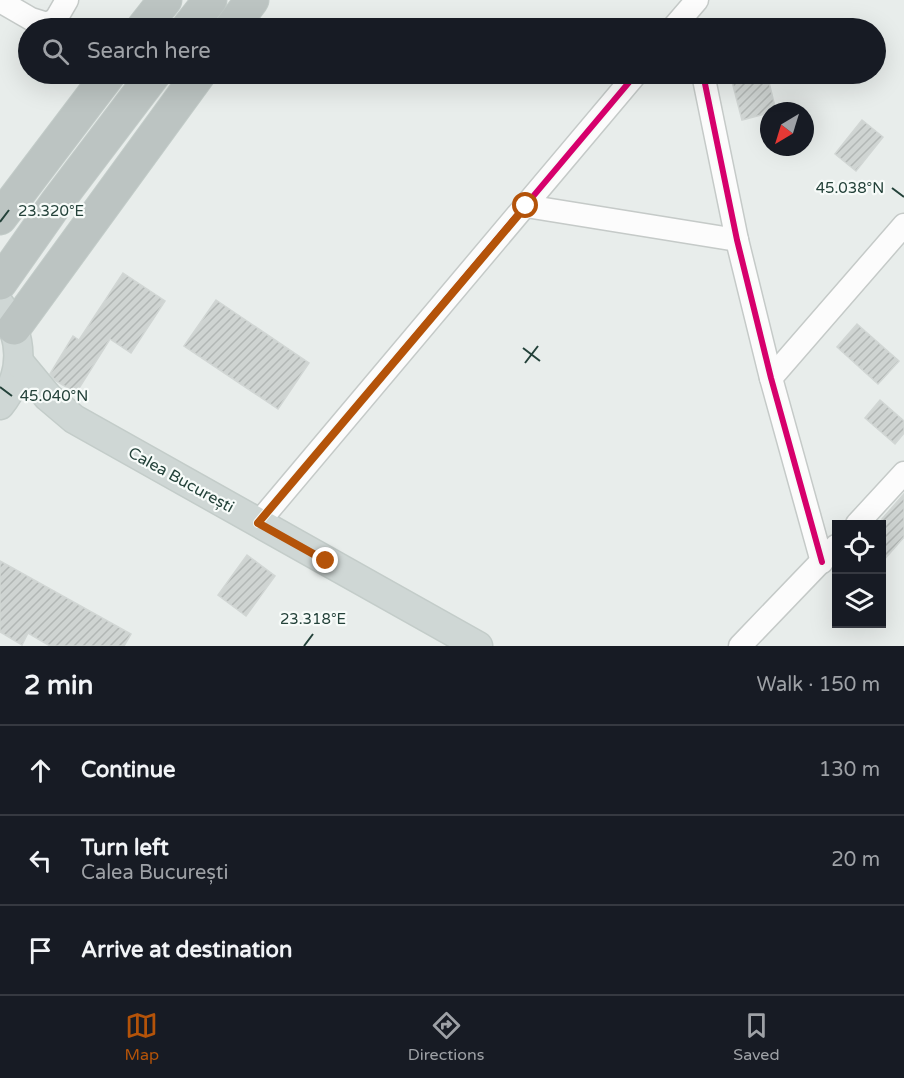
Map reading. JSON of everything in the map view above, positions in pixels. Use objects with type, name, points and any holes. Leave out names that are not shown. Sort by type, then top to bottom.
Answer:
[{"type":"highway","points":[[151,18],[165,0]]},
{"type":"highway","points":[[196,18],[210,0]]},
{"type":"highway","points":[[238,18],[252,0]]},
{"type":"highway","points":[[0,218],[101,84]]},
{"type":"highway","points":[[0,283],[57,202],[146,84]]},
{"type":"highway","points":[[7,316],[191,84]]},
{"type":"main road","points":[[1,405],[14,385],[19,362],[18,339],[7,316]]},
{"type":"main road","name":"Calea București","points":[[19,362],[48,397],[74,419]]},
{"type":"main road","name":"Calea București","points":[[1,405],[42,408],[74,419],[478,646]]},
{"type":"street","points":[[57,18],[68,0]]},
{"type":"street","points":[[0,1],[29,18]]},
{"type":"street","points":[[258,523],[628,84]]},
{"type":"street","points":[[705,84],[737,240],[771,378],[829,554],[740,646]]},
{"type":"street","points":[[526,206],[737,240]]},
{"type":"street","points":[[771,378],[904,225]]},
{"type":"street","points":[[861,520],[904,473]]},
{"type":"building","points":[[733,84],[769,84],[774,102],[760,102],[760,115],[742,120]]},
{"type":"building","points":[[862,120],[883,137],[856,171],[835,154]]},
{"type":"building","points":[[123,273],[165,301],[131,353],[110,339],[76,393],[56,381],[50,374],[73,336],[79,340]]},
{"type":"building","points":[[216,300],[309,363],[278,409],[184,346]]},
{"type":"building","points":[[857,324],[899,361],[878,384],[837,347]]},
{"type":"building","points":[[880,400],[904,421],[904,433],[895,444],[865,418]]},
{"type":"building","points":[[904,494],[904,537],[886,557],[886,520],[882,519]]},
{"type":"building","points":[[247,555],[275,576],[246,616],[218,595]]},
{"type":"building","points":[[0,561],[131,634],[124,646],[50,646],[28,633],[22,645],[0,632]]},
{"type":"cycle path","points":[[258,523],[628,84]]},
{"type":"cycle path","points":[[705,84],[737,240],[771,378],[822,562]]},
{"type":"route","points":[[326,561],[258,523],[526,206]]}]
